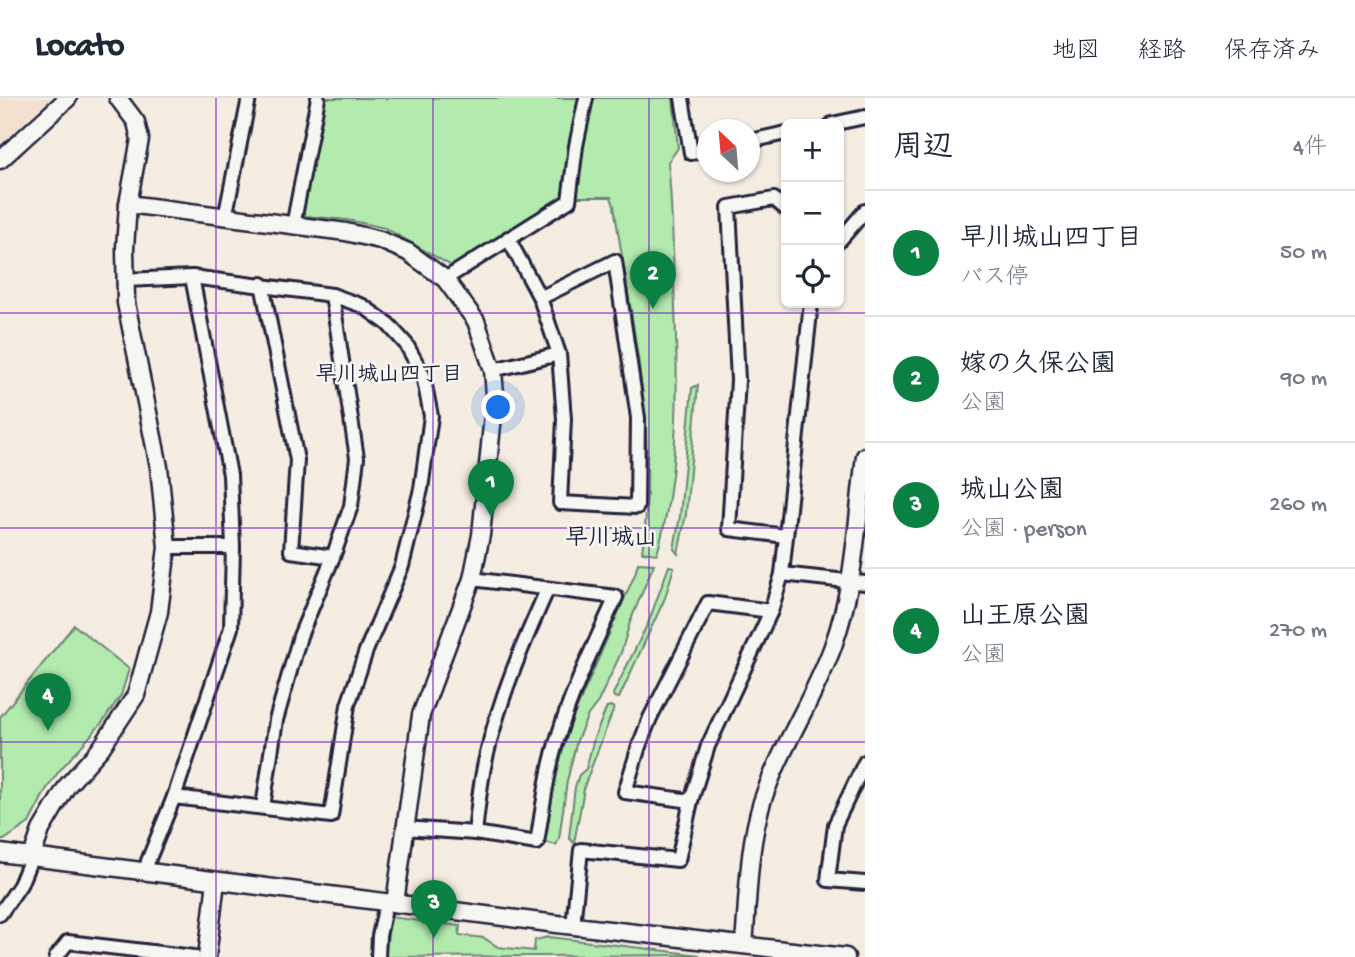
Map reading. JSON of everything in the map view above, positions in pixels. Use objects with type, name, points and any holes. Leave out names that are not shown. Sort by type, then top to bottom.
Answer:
[{"type":"street","points":[[0,160],[68,98]]},
{"type":"street","points":[[0,914],[20,885],[45,822],[67,786],[101,748],[136,695],[159,612],[167,547],[159,467],[132,338],[125,280],[128,204],[140,139],[136,122],[118,98]]},
{"type":"street","points":[[225,218],[249,98]]},
{"type":"street","points":[[293,226],[318,98]]},
{"type":"street","points":[[445,279],[569,201],[586,98]]},
{"type":"street","points":[[682,98],[691,153],[697,152]]},
{"type":"street","points":[[844,121],[865,117]]},
{"type":"street","points":[[760,139],[781,135]]},
{"type":"street","points":[[781,205],[774,199],[729,207],[738,380],[729,529],[786,536]]},
{"type":"street","points":[[128,204],[346,232],[380,240],[408,252],[445,279],[476,321],[493,370],[495,395],[481,535],[472,579],[421,715],[404,828],[389,908],[379,936],[378,957]]},
{"type":"street","points":[[844,234],[865,211]]},
{"type":"street","points":[[508,238],[540,298],[559,354],[564,419],[560,503],[637,507],[638,418],[615,261],[540,298]]},
{"type":"street","points":[[125,280],[192,277],[332,295],[363,306],[407,344],[423,375],[431,416],[422,489],[402,566],[366,651],[348,705],[331,816],[174,797]]},
{"type":"street","points":[[146,872],[231,628],[233,547],[230,475],[192,277]]},
{"type":"street","points":[[262,285],[297,460],[291,551],[333,557]]},
{"type":"street","points":[[263,807],[276,720],[300,636],[351,506],[357,458],[332,295]]},
{"type":"street","points":[[573,926],[580,850],[678,860],[691,801],[708,746],[771,611],[782,574],[810,308]]},
{"type":"street","points":[[493,370],[559,354]]},
{"type":"street","points":[[743,951],[749,873],[762,802],[834,645],[857,582],[865,456]]},
{"type":"street","points":[[167,547],[233,547]]},
{"type":"street","points":[[782,574],[857,582]]},
{"type":"street","points":[[404,828],[475,833],[537,843],[546,785],[557,739],[576,686],[616,597],[472,579]]},
{"type":"street","points":[[475,833],[485,759],[518,653],[547,590]]},
{"type":"street","points":[[691,801],[625,792],[650,718],[708,603],[771,611]]},
{"type":"street","points":[[865,762],[835,825],[828,880],[865,883]]},
{"type":"street","points":[[0,853],[216,881],[389,908],[573,926],[743,951],[846,957]]},
{"type":"street","points":[[207,957],[216,881]]},
{"type":"street","points":[[57,957],[68,942],[134,953],[194,957]]},
{"type":"shaded area","points":[[0,98],[51,98],[0,145]]},
{"type":"green space","points":[[325,98],[673,98],[678,148],[668,162],[675,317],[676,420],[670,489],[657,554],[642,552],[646,509],[645,422],[635,335],[611,197],[561,197],[452,266],[385,228],[347,220],[306,216],[301,211]]},
{"type":"green space","points":[[698,385],[686,514],[678,554],[674,549],[680,516],[692,388]]},
{"type":"green space","points":[[638,563],[654,564],[630,622],[621,653],[577,740],[567,781],[559,839],[556,845],[544,842],[558,767],[571,722]]},
{"type":"green space","points":[[669,566],[674,567],[665,598],[619,698],[614,697],[613,694],[649,621]]},
{"type":"green space","points":[[74,625],[129,669],[121,695],[102,723],[59,771],[29,823],[0,840],[0,717]]},
{"type":"green space","points":[[607,707],[614,708],[585,784],[574,843],[569,838],[575,787],[579,775],[586,769],[594,738]]},
{"type":"green space","points":[[390,917],[460,926],[459,935],[484,938],[498,947],[534,951],[535,940],[549,937],[700,955],[385,957]]},
{"type":"place","name":"嫁の久保公園","points":[[653,309]]},
{"type":"place","name":"早川城山四丁目","points":[[491,517]]},
{"type":"place","name":"山王原公園","points":[[48,731]]},
{"type":"place","name":"城山公園","points":[[434,938]]},
{"type":"district","name":"早川城山四丁目","points":[[389,373]]},
{"type":"district","name":"早川城山","points":[[611,536]]}]
